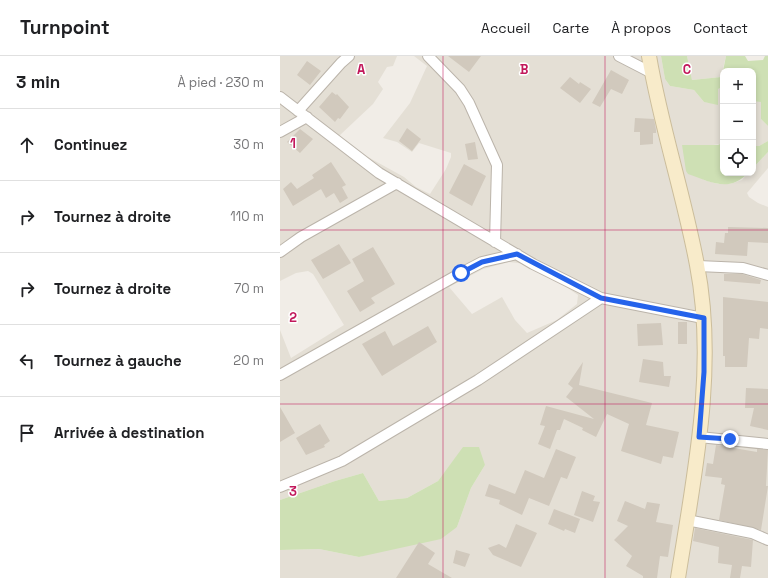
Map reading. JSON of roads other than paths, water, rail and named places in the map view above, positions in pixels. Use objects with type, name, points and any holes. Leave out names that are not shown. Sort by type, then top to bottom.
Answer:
[{"type":"main road","points":[[649,56],[698,266],[704,318],[704,372],[699,437],[678,578]]},
{"type":"street","points":[[298,111],[349,56]]},
{"type":"street","points":[[428,56],[460,89],[469,102],[497,165],[495,242]]},
{"type":"street","points":[[619,56],[652,73]]},
{"type":"street","points":[[280,97],[379,173],[495,242],[601,298],[704,318]]},
{"type":"street","points":[[280,132],[307,117]]},
{"type":"street","points":[[280,252],[301,236],[397,183]]},
{"type":"street","points":[[280,375],[482,262],[517,254]]},
{"type":"street","points":[[698,266],[743,268],[768,275]]},
{"type":"street","points":[[280,487],[342,461],[478,380],[601,298]]},
{"type":"street","points":[[699,437],[768,444]]},
{"type":"street","points":[[687,520],[752,533],[768,540]]}]
